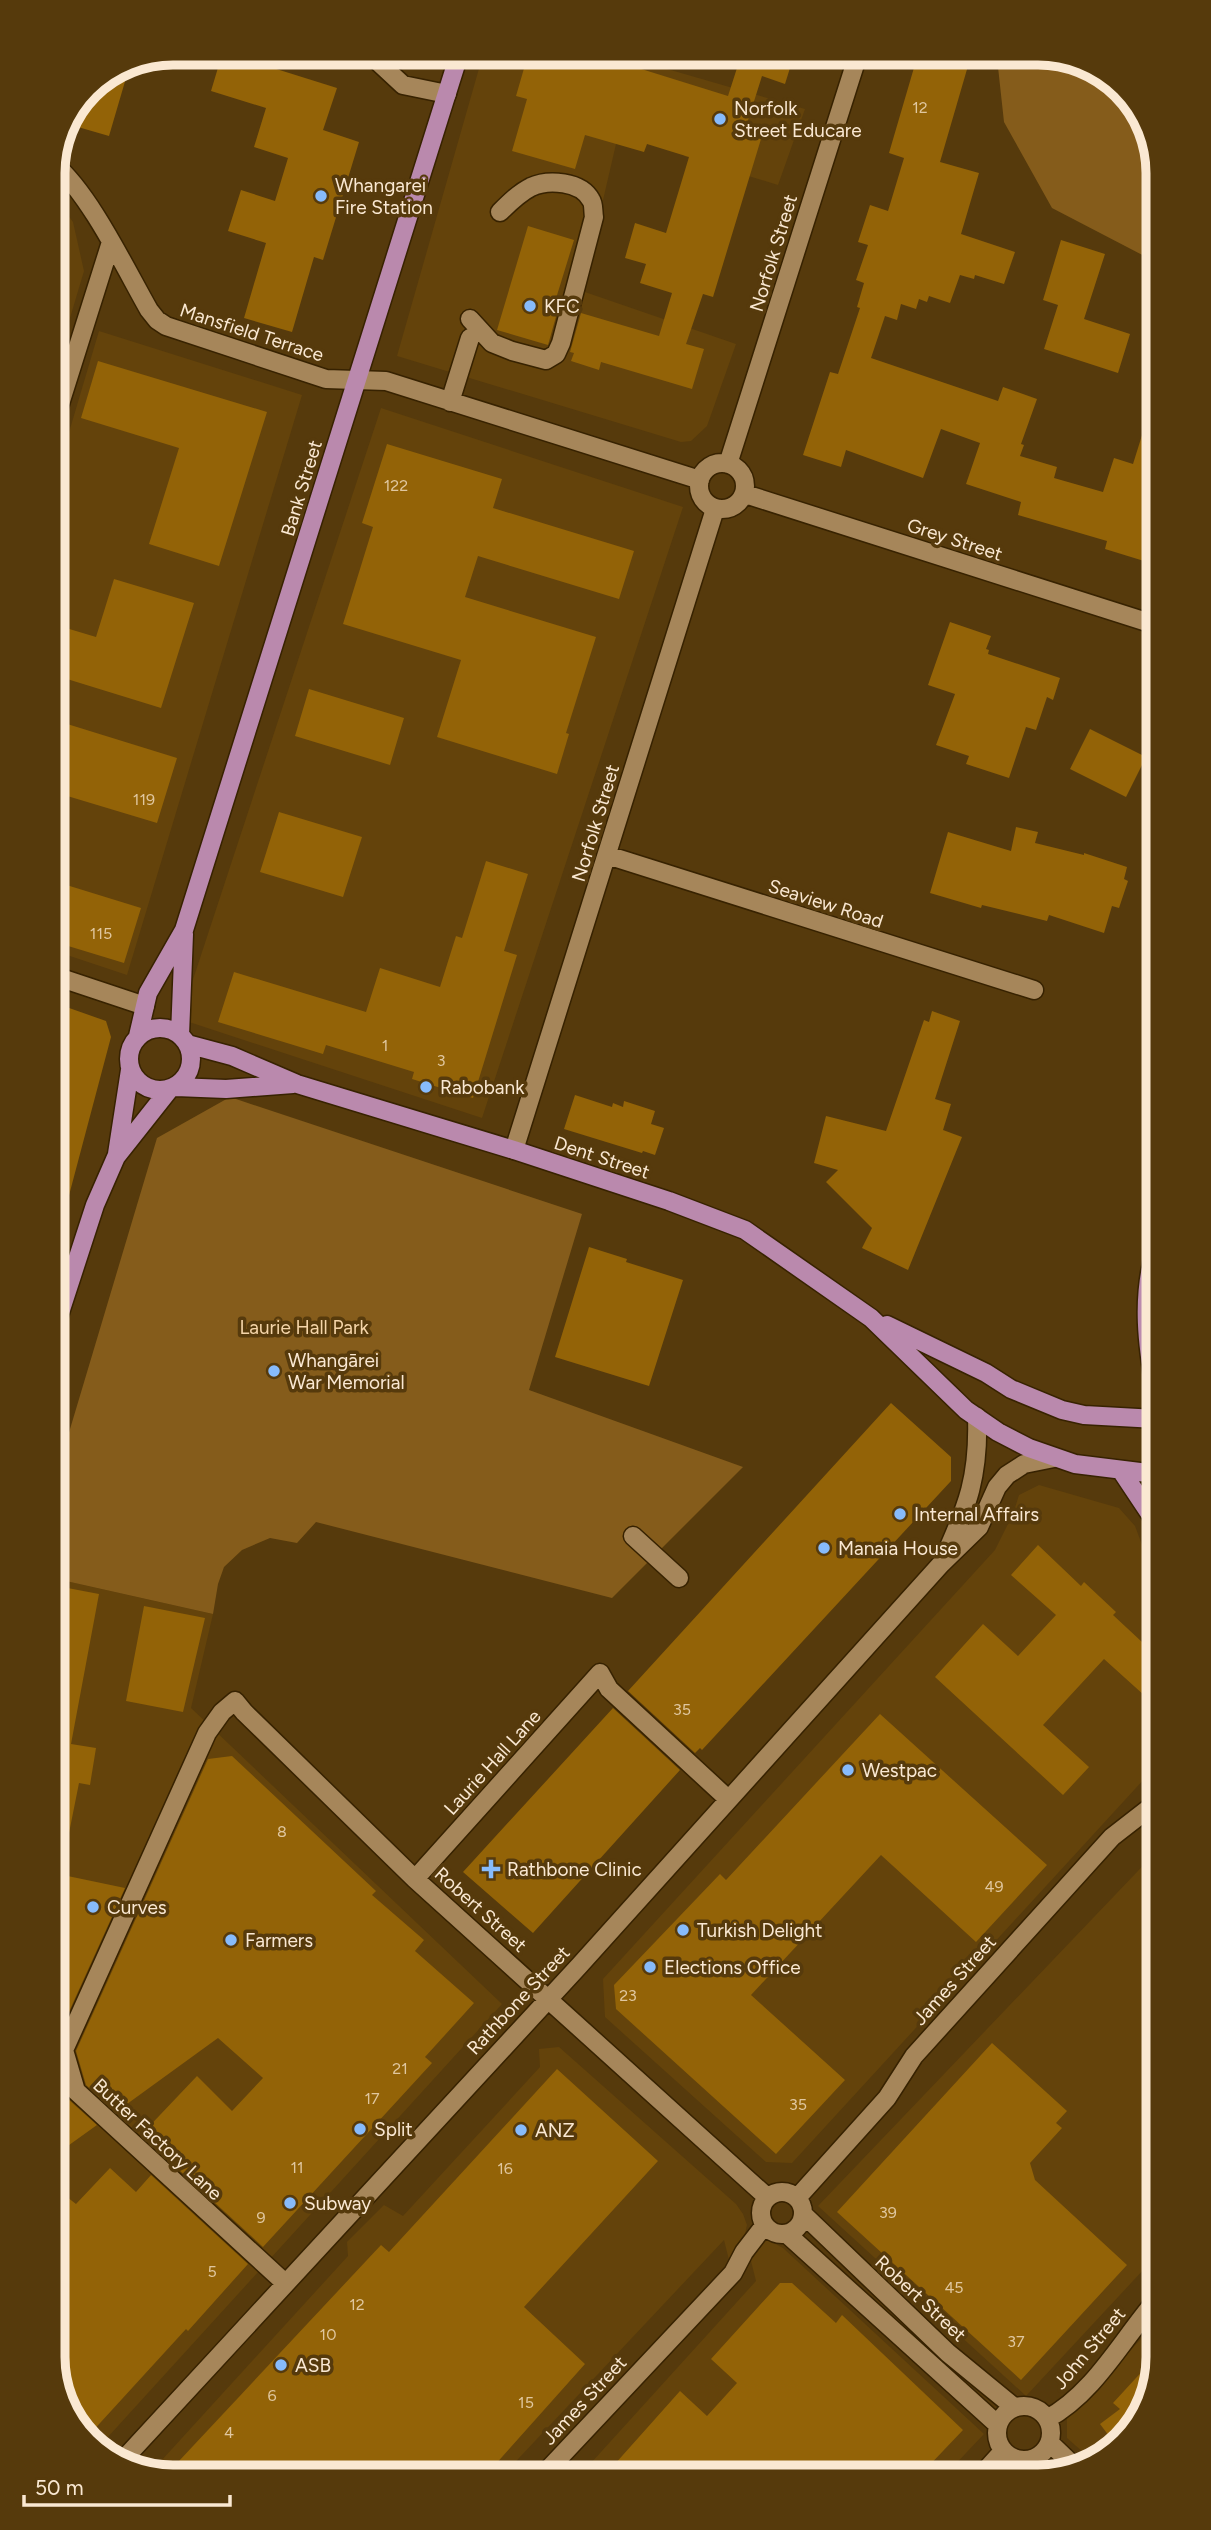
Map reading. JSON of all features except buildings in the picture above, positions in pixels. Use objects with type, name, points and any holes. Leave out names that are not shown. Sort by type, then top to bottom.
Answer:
[{"type":"main road","name":"Bank Street","points":[[138,1036],[154,979],[184,930],[456,65]]},
{"type":"main road","name":"Bank Street","points":[[184,930],[180,1015],[184,1039]]},
{"type":"main road","points":[[65,1297],[94,1205],[116,1157],[189,1072],[191,1053],[184,1039],[164,1028],[155,1028],[138,1036],[129,1052],[130,1070],[116,1157]]},
{"type":"main road","name":"Dent Street","points":[[184,1039],[297,1084],[669,1200],[745,1230],[871,1318],[966,1410],[999,1432],[1055,1458],[1122,1472],[1146,1473]]},
{"type":"main road","points":[[130,1070],[141,1085],[159,1091],[173,1088]]},
{"type":"main road","name":"Dent Street","points":[[173,1088],[226,1089],[297,1084]]},
{"type":"main road","name":"Dent Street","points":[[871,1318],[986,1373],[1011,1389],[1062,1410],[1084,1415],[1146,1418]]},
{"type":"main road","points":[[1122,1472],[1146,1508]]},
{"type":"street","points":[[381,65],[403,85],[447,94]]},
{"type":"street","name":"Norfolk Street","points":[[728,464],[855,65]]},
{"type":"street","name":"Mansfield Terrace","points":[[65,173],[111,242],[157,320],[166,326],[326,379],[356,382]]},
{"type":"street","points":[[470,319],[492,342],[523,354],[546,360],[556,354],[561,344],[594,217],[592,201],[583,191],[570,184],[554,183],[532,186],[500,212]]},
{"type":"street","points":[[65,390],[111,242]]},
{"type":"street","points":[[450,402],[470,338]]},
{"type":"street","points":[[356,382],[386,382],[700,480]]},
{"type":"street","points":[[728,464],[735,467],[745,478],[745,494],[730,509],[715,509],[700,495],[700,480],[714,465],[728,464]]},
{"type":"street","name":"Grey Street","points":[[745,494],[1146,622]]},
{"type":"street","name":"Norfolk Street","points":[[514,1150],[715,509]]},
{"type":"street","name":"Seaview Road","points":[[607,855],[1034,990]]},
{"type":"street","points":[[65,979],[145,1006]]},
{"type":"street","name":"Rathbone Street","points":[[941,1564],[972,1489],[978,1453],[977,1417]]},
{"type":"street","name":"Rathbone Street","points":[[128,2455],[548,1999],[941,1564],[979,1527],[997,1487],[1007,1475],[1024,1464],[1055,1458]]},
{"type":"street","points":[[633,1536],[679,1578]]},
{"type":"street","name":"Laurie Hall Lane","points":[[415,1879],[600,1673],[609,1689],[728,1798]]},
{"type":"street","name":"Robert Street","points":[[235,1701],[415,1879],[767,2197]]},
{"type":"street","name":"Butter Factory Lane","points":[[65,2048],[207,1733],[222,1712],[235,1701]]},
{"type":"street","name":"James Street","points":[[800,2206],[887,2098],[914,2056],[1112,1837],[1146,1811]]},
{"type":"street","name":"Butter Factory Lane","points":[[65,2053],[76,2091],[285,2283]]},
{"type":"street","points":[[782,2192],[800,2206],[798,2227],[787,2234],[779,2235],[764,2226],[760,2211],[767,2197],[782,2192]]},
{"type":"street","name":"Robert Street","points":[[800,2206],[948,2353],[1014,2407]]},
{"type":"street","name":"James Street","points":[[552,2465],[733,2273],[744,2252],[764,2226]]},
{"type":"street","points":[[787,2234],[998,2425]]},
{"type":"street","name":"John Street","points":[[1047,2419],[1063,2411],[1104,2369],[1146,2314]]},
{"type":"street","points":[[1014,2407],[1033,2407],[1047,2419],[1051,2431],[1050,2443],[1038,2456],[1031,2459],[1016,2459],[1003,2451],[999,2443],[998,2425],[1014,2407]]},
{"type":"street","points":[[1050,2443],[1068,2460]]},
{"type":"street","points":[[990,2465],[1003,2451]]},
{"type":"street","points":[[1031,2459],[1038,2465]]},
{"type":"shaded area","points":[[480,65],[653,65],[805,109],[778,185],[684,156],[689,142],[616,144],[582,291],[736,344],[707,426],[691,441],[681,442],[397,356]]},
{"type":"shaded area","points":[[65,211],[73,222],[84,271],[65,335]]},
{"type":"shaded area","points":[[99,331],[302,395],[127,975],[65,954],[65,446]]},
{"type":"shaded area","points":[[381,408],[683,507],[482,1118],[180,1019]]},
{"type":"shaded area","points":[[1039,1485],[1119,1508],[1135,1526],[1146,1555],[1146,1777],[792,2163],[766,2162],[605,2017],[603,1979],[995,1550],[1019,1495]]},
{"type":"shaded area","points":[[65,1581],[213,1614],[191,1708],[502,2004],[104,2441],[96,2434],[73,2398],[65,2357]]},
{"type":"shaded area","points":[[1146,1863],[1146,2267],[1026,2396],[818,2206]]},
{"type":"shaded area","points":[[559,2047],[736,2204],[747,2225],[744,2238],[729,2260],[724,2240],[512,2465],[158,2464],[348,2256],[347,2242],[384,2205],[403,2216],[540,2067],[539,2049]]},
{"type":"shaded area","points":[[766,2239],[783,2248],[984,2434],[955,2465],[589,2465],[756,2281],[750,2257]]},
{"type":"shaded area","points":[[1146,2334],[1145,2371],[1141,2392],[1119,2428],[1085,2454],[1067,2438],[1067,2418]]},
{"type":"green space","points":[[1045,65],[1066,68],[1104,87],[1124,107],[1138,132],[1144,152],[1146,257],[1052,208],[1004,122],[998,67]]},
{"type":"green space","name":"Laurie Hall Park","points":[[230,1097],[582,1214],[529,1390],[743,1467],[612,1598],[316,1522],[297,1543],[270,1538],[242,1550],[224,1567],[213,1614],[65,1581],[65,1446],[157,1138]]},
{"type":"place","name":"Norfolk Street Educare","points":[[720,119]]},
{"type":"place","name":"Whangarei Fire Station","points":[[321,196]]},
{"type":"place","name":"KFC","points":[[530,306]]},
{"type":"place","name":"Rabobank","points":[[426,1087]]},
{"type":"place","name":"Whangārei War Memorial","points":[[274,1371]]},
{"type":"place","name":"Internal Affairs","points":[[900,1514]]},
{"type":"place","name":"Manaia House","points":[[824,1548]]},
{"type":"place","name":"Westpac","points":[[848,1770]]},
{"type":"place","name":"Rathbone Clinic","points":[[491,1869]]},
{"type":"place","name":"Curves","points":[[93,1907]]},
{"type":"place","name":"Turkish Delight","points":[[683,1930]]},
{"type":"place","name":"Farmers","points":[[231,1940]]},
{"type":"place","name":"Elections Office","points":[[650,1967]]},
{"type":"place","name":"Split","points":[[360,2129]]},
{"type":"place","name":"ANZ","points":[[521,2130]]},
{"type":"place","name":"Subway","points":[[290,2203]]},
{"type":"place","name":"ASB","points":[[281,2365]]}]
